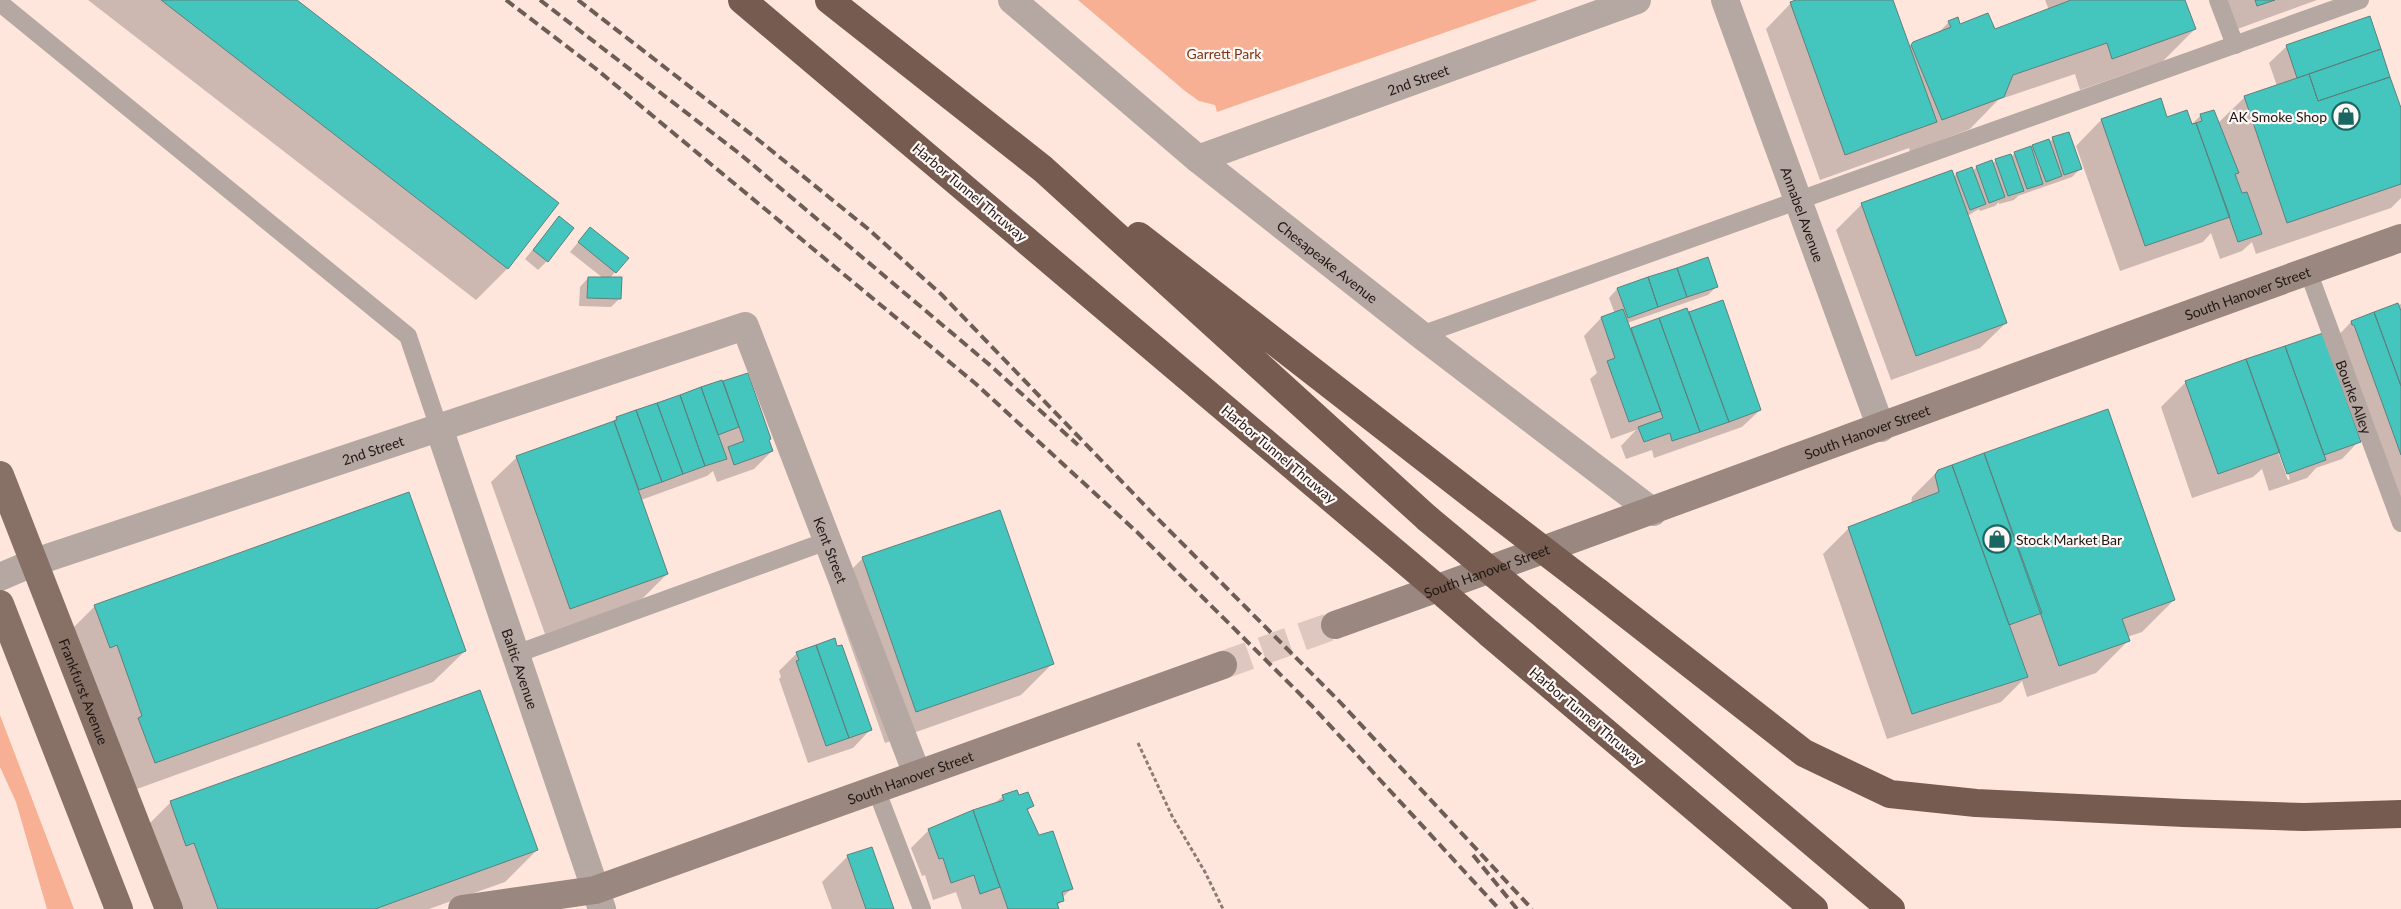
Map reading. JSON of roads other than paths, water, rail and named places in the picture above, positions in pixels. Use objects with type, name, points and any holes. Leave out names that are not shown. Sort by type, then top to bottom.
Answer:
[{"type":"highway","name":"Harbor Tunnel Thruway","points":[[742,0],[1814,909]]},
{"type":"highway","points":[[829,0],[1043,169],[1157,248],[1804,753],[1890,794],[1976,803],[2174,813],[2304,817],[2401,814]]},
{"type":"highway","points":[[1043,169],[1428,519],[1892,909]]},
{"type":"main road","name":"South Hanover Street","points":[[1335,625],[1653,512],[2108,342],[2401,238]]},
{"type":"main road","name":"Frankfurst Avenue","points":[[0,475],[169,909]]},
{"type":"main road","points":[[0,604],[119,909]]},
{"type":"main road","name":"South Hanover Street","points":[[565,909],[599,899],[876,789],[1223,665]]},
{"type":"main road","name":"South Hanover Street","points":[[462,909],[599,899]]},
{"type":"street","name":"2nd Street","points":[[1198,159],[1637,0]]},
{"type":"street","name":"Annabel Avenue","points":[[1725,0],[1881,428]]},
{"type":"street","name":"Chesapeake Avenue","points":[[1021,4],[1198,159],[1421,336],[1653,512]]},
{"type":"street","name":"2nd Street","points":[[0,577],[35,562],[745,326]]},
{"type":"street","name":"Kent Street","points":[[745,326],[917,774]]},
{"type":"street","name":"Baltic Avenue","points":[[439,428],[599,899]]},
{"type":"lane","points":[[2218,0],[2235,45]]},
{"type":"lane","points":[[1421,336],[2360,0]]},
{"type":"lane","points":[[0,3],[408,336],[439,428]]},
{"type":"lane","name":"Bourke Alley","points":[[2308,271],[2401,523]]},
{"type":"lane","points":[[516,654],[827,541]]},
{"type":"lane","points":[[876,789],[922,909]]},
{"type":"tunnel","points":[[1223,665],[1335,625]]},
{"type":"railway","points":[[506,0],[595,68],[976,384],[1138,533],[1312,706],[1499,909]]},
{"type":"railway","points":[[540,0],[740,154],[991,366],[1078,445]]},
{"type":"railway","points":[[578,0],[756,138],[867,228],[942,295],[1155,516],[1338,700],[1532,909]]},
{"type":"railway","points":[[1473,855],[1517,909]]},
{"type":"place","name":"AK Smoke Shop","points":[[2346,116]]},
{"type":"place","name":"Stock Market Bar","points":[[1997,539]]},
{"type":"park label","name":"Garrett Park","points":[[1224,53]]}]
